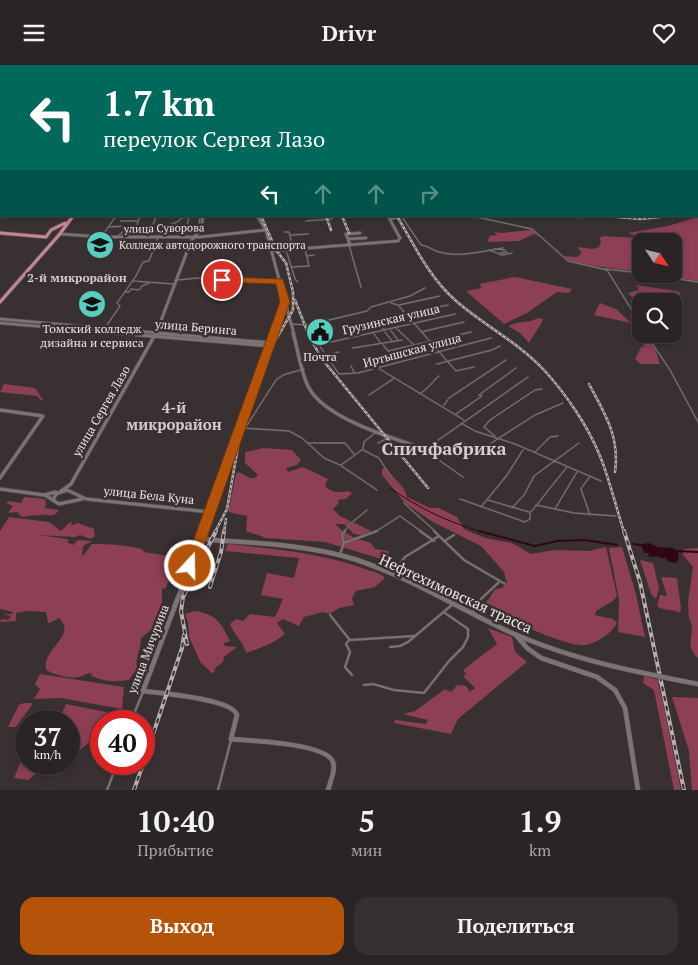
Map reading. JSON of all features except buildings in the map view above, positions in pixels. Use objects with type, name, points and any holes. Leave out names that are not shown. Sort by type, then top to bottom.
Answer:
[{"type":"main road","points":[[40,236],[62,226],[71,217]]},
{"type":"main road","points":[[0,300],[53,240],[61,234],[71,217]]},
{"type":"main road","points":[[56,228],[64,229]]},
{"type":"main road","points":[[0,233],[40,236],[46,237],[50,241],[0,300]]},
{"type":"main road","points":[[46,237],[48,233]]},
{"type":"street","points":[[102,237],[115,217]]},
{"type":"street","points":[[136,226],[140,217]]},
{"type":"street","points":[[149,237],[156,217]]},
{"type":"street","points":[[167,234],[170,225],[182,217],[190,218],[187,225],[183,228],[201,229],[202,217]]},
{"type":"street","points":[[193,229],[199,225],[202,217]]},
{"type":"street","points":[[258,217],[266,230],[310,390],[342,417],[437,453],[458,444],[473,443],[485,448],[554,404],[563,403]]},
{"type":"street","points":[[306,221],[332,219],[331,217]]},
{"type":"street","points":[[271,251],[395,241],[400,239],[389,217],[402,217],[422,245],[430,246],[442,253],[465,254],[503,248]]},
{"type":"street","points":[[477,217],[532,229],[568,261],[604,269],[632,272]]},
{"type":"street","points":[[121,221],[138,221]]},
{"type":"street","points":[[109,227],[152,226]]},
{"type":"street","points":[[119,237],[125,227]]},
{"type":"street","points":[[119,237],[121,229],[125,227]]},
{"type":"street","name":"улица Сергея Лазо","points":[[60,491],[71,484],[156,335],[191,241],[201,229]]},
{"type":"street","name":"улица Суворова","points":[[61,234],[102,237],[194,237],[266,230]]},
{"type":"street","points":[[285,232],[289,232],[294,249]]},
{"type":"street","points":[[360,233],[346,235],[361,287]]},
{"type":"street","points":[[290,235],[308,234]]},
{"type":"street","points":[[105,329],[120,306],[117,303],[143,262],[149,261],[159,237]]},
{"type":"street","points":[[348,239],[366,237]]},
{"type":"street","points":[[291,267],[309,266],[304,248]]},
{"type":"street","points":[[286,249],[294,279],[298,282]]},
{"type":"street","points":[[494,249],[504,250]]},
{"type":"street","points":[[488,250],[502,255],[512,253]]},
{"type":"street","points":[[498,254],[507,252]]},
{"type":"street","points":[[306,256],[314,255]]},
{"type":"street","points":[[604,269],[607,270],[632,310]]},
{"type":"street","points":[[132,281],[176,282],[197,278],[280,281]]},
{"type":"street","points":[[682,280],[698,282]]},
{"type":"street","points":[[125,292],[139,290],[150,282]]},
{"type":"street","points":[[291,324],[305,325],[367,311],[371,307],[426,288]]},
{"type":"street","points":[[398,305],[440,297]]},
{"type":"street","points":[[390,301],[398,305],[456,371],[474,367]]},
{"type":"street","name":"улица Мичурина","points":[[135,710],[210,512],[285,302]]},
{"type":"street","points":[[405,314],[448,305]]},
{"type":"street","points":[[282,312],[288,313]]},
{"type":"street","name":"Грузинская улица","points":[[331,342],[455,314]]},
{"type":"street","points":[[391,318],[376,322],[393,342]]},
{"type":"street","name":"улица Беринга","points":[[0,321],[134,333]]},
{"type":"street","points":[[421,332],[464,323]]},
{"type":"street","points":[[305,325],[325,356],[339,352]]},
{"type":"street","points":[[395,327],[414,345]]},
{"type":"street","name":"улица Беринга","points":[[96,329],[175,338],[209,339]]},
{"type":"street","points":[[391,331],[399,341]]},
{"type":"street","points":[[388,351],[471,331]]},
{"type":"street","points":[[175,338],[177,334]]},
{"type":"street","name":"улица Беринга","points":[[156,335],[177,334],[209,339],[271,344]]},
{"type":"street","points":[[374,334],[397,361]]},
{"type":"street","name":"Иртышская улица","points":[[325,356],[339,374],[358,373],[397,361],[490,339]]},
{"type":"street","points":[[353,348],[402,340]]},
{"type":"street","points":[[651,343],[698,421]]},
{"type":"street","points":[[437,364],[492,350],[500,346]]},
{"type":"street","points":[[443,406],[449,398],[506,360]]},
{"type":"street","points":[[351,366],[353,373]]},
{"type":"street","points":[[377,367],[465,421]]},
{"type":"street","points":[[456,414],[482,396],[479,395],[516,368]]},
{"type":"street","points":[[246,429],[276,380],[283,375],[304,369]]},
{"type":"street","points":[[420,393],[432,387],[434,380],[439,377]]},
{"type":"street","points":[[426,449],[528,377]]},
{"type":"street","points":[[369,395],[394,379]]},
{"type":"street","points":[[498,439],[484,427],[486,424],[535,390],[542,389]]},
{"type":"street","points":[[0,410],[43,416],[0,478]]},
{"type":"street","points":[[461,423],[470,429],[523,448],[600,481]]},
{"type":"street","points":[[240,428],[289,431],[308,443],[313,450],[324,458],[340,465],[377,490]]},
{"type":"street","points":[[363,449],[364,442],[378,431]]},
{"type":"street","points":[[378,443],[392,436]]},
{"type":"street","points":[[534,453],[550,437],[558,436]]},
{"type":"street","points":[[308,443],[345,443],[350,451],[355,454]]},
{"type":"street","points":[[512,508],[524,495],[534,477],[579,443]]},
{"type":"street","points":[[481,507],[523,452],[523,448]]},
{"type":"street","points":[[340,465],[363,449],[373,451],[377,454],[392,479]]},
{"type":"street","points":[[437,453],[436,458],[463,477]]},
{"type":"street","points":[[460,499],[525,522],[530,519],[530,512],[567,467]]},
{"type":"street","points":[[555,509],[562,493],[578,471]]},
{"type":"street","points":[[590,476],[581,489],[590,515]]},
{"type":"street","points":[[68,502],[74,497],[71,484]]},
{"type":"street","points":[[0,489],[44,495],[53,500],[54,495],[60,491]]},
{"type":"street","points":[[44,495],[60,491]]},
{"type":"street","name":"улица Бела Куна","points":[[60,491],[73,493],[86,499]]},
{"type":"street","name":"улица Бела Куна","points":[[53,500],[59,504],[86,499],[210,512]]},
{"type":"street","points":[[487,500],[530,512]]},
{"type":"street","points":[[404,503],[416,512],[423,523],[446,541],[464,560],[505,584]]},
{"type":"street","points":[[536,505],[590,515],[616,516]]},
{"type":"street","points":[[339,555],[344,543],[342,535],[346,528],[367,510]]},
{"type":"street","points":[[344,543],[372,534],[400,516],[434,541]]},
{"type":"street","points":[[446,541],[454,535]]},
{"type":"street","points":[[398,577],[404,557],[440,536]]},
{"type":"street","name":"Нефтехимовская трасса","points":[[200,539],[294,548],[339,555],[398,577],[534,643],[580,659],[698,684]]},
{"type":"street","points":[[472,613],[481,599],[500,581]]},
{"type":"street","points":[[390,647],[400,646],[414,637],[445,613],[453,604]]},
{"type":"street","points":[[364,685],[374,684],[394,690],[424,693],[450,659],[460,652],[468,637],[468,629],[445,613]]},
{"type":"street","points":[[330,615],[350,640]]},
{"type":"street","points":[[511,632],[533,653],[597,677],[615,690],[625,708],[638,790]]},
{"type":"street","points":[[352,675],[345,667],[350,652],[346,644],[350,640],[414,637]]},
{"type":"street","points":[[533,653],[531,647],[534,643]]},
{"type":"street","points":[[143,691],[220,703],[232,707],[237,712],[218,790]]},
{"type":"street","points":[[231,739],[293,745],[323,752],[330,756],[333,763],[328,790]]},
{"type":"street","points":[[108,790],[113,775]]},
{"type":"shaded area","points":[[698,217],[698,281],[682,279],[682,233],[628,233],[668,226]]},
{"type":"shaded area","points":[[529,228],[541,237],[534,234],[519,241],[487,242],[490,236],[497,235],[494,232],[530,230]]},
{"type":"shaded area","points":[[604,236],[632,238],[632,271],[579,264],[569,261],[563,256],[577,257],[582,253],[577,247],[593,249],[599,247],[601,241],[599,238]]},
{"type":"shaded area","points":[[515,277],[572,289],[569,293],[557,292],[527,313],[504,324],[466,291],[482,288],[479,284]]},
{"type":"shaded area","points":[[636,285],[681,293],[632,293],[632,297],[628,293],[639,290]]},
{"type":"shaded area","points":[[600,303],[616,309],[631,323],[594,315]]},
{"type":"shaded area","points":[[538,318],[543,319],[542,322],[529,343],[520,333],[508,326],[531,321]]},
{"type":"shaded area","points":[[643,343],[651,343],[660,364],[641,364],[635,359],[641,347],[644,347]]},
{"type":"shaded area","points":[[4,384],[35,388],[43,400],[37,396],[0,392]]},
{"type":"shaded area","points":[[263,448],[292,450],[301,460],[297,465],[286,468],[288,472],[303,467],[328,479],[325,486],[331,490],[352,493],[346,499],[338,500],[339,503],[333,509],[340,516],[371,531],[367,536],[354,534],[344,524],[335,524],[352,536],[371,543],[375,549],[388,551],[390,557],[388,561],[325,542],[266,538],[246,531],[247,516],[228,512],[236,474],[238,472],[251,478],[258,475],[245,463],[245,452]]},
{"type":"shaded area","points":[[386,468],[404,489],[407,497],[430,508],[439,508],[457,517],[464,529],[485,538],[512,543],[531,554],[555,550],[589,551],[606,547],[617,596],[613,601],[596,611],[595,615],[613,619],[617,623],[615,627],[595,642],[577,645],[536,631],[487,608],[485,603],[495,589],[502,588],[507,583],[504,572],[481,546],[433,522],[405,503],[382,475],[382,469]]},
{"type":"shaded area","points":[[24,497],[45,499],[46,505],[44,508],[59,510],[55,514],[50,515],[22,517],[17,512],[8,513],[13,506],[6,503],[9,501],[21,503]]},
{"type":"shaded area","points":[[9,517],[49,522],[61,531],[70,522],[72,523],[71,526],[78,523],[94,529],[95,536],[91,539],[80,535],[75,537],[39,535],[67,539],[69,540],[67,542],[73,545],[78,540],[92,541],[83,546],[82,557],[92,544],[130,547],[142,549],[144,552],[176,557],[166,575],[171,573],[166,588],[162,589],[162,602],[151,630],[141,638],[137,668],[129,680],[106,680],[92,676],[91,673],[79,677],[67,677],[46,670],[46,662],[62,637],[64,625],[59,618],[48,623],[46,612],[27,611],[16,613],[16,621],[0,622],[1,619],[8,620],[11,616],[3,614],[12,614],[13,612],[0,609],[0,531]]},
{"type":"shaded area","points":[[649,543],[658,547],[673,548],[679,553],[678,561],[675,563],[667,561],[666,558],[660,558],[657,555],[657,557],[647,556],[650,553],[644,553],[641,544]]},
{"type":"shaded area","points":[[228,544],[282,550],[334,559],[377,573],[385,578],[375,587],[356,591],[352,598],[354,605],[339,608],[330,614],[323,612],[304,617],[299,626],[283,619],[277,623],[285,634],[271,643],[246,653],[230,624],[236,619],[243,621],[250,614],[275,617],[283,599],[261,595],[267,573],[294,578],[299,558],[225,551]]},
{"type":"shaded area","points":[[622,547],[636,594],[645,637],[618,632],[619,600],[609,548]]},
{"type":"shaded area","points":[[698,548],[698,658],[693,653],[690,642],[692,628],[689,619],[688,602],[693,567],[683,555],[684,549]]},
{"type":"shaded area","points":[[640,560],[653,563],[659,588],[656,599],[651,594]]},
{"type":"shaded area","points":[[661,577],[677,578],[680,613],[657,606],[660,595],[667,596]]},
{"type":"shaded area","points":[[194,611],[208,614],[217,620],[230,641],[224,643],[225,646],[237,647],[224,657],[223,662],[216,667],[213,674],[201,663],[189,637],[185,614]]},
{"type":"shaded area","points":[[488,628],[512,637],[515,652],[527,662],[458,719],[451,734],[394,723],[395,720],[426,724],[428,720],[403,714],[415,711],[445,689],[451,692],[457,685],[466,686],[470,692],[475,688],[463,676],[466,674],[463,670],[497,644]]},
{"type":"shaded area","points":[[40,674],[124,687],[122,709],[61,698],[34,699],[40,689],[35,684]]},
{"type":"shaded area","points":[[644,676],[659,680],[658,684],[681,790],[674,790],[654,690],[643,683]]},
{"type":"shaded area","points":[[672,697],[698,698],[698,790],[692,790],[689,751]]},
{"type":"shaded area","points":[[31,703],[32,705],[28,710],[16,710],[19,705]]},
{"type":"shaded area","points":[[66,704],[96,710],[90,710],[90,742],[80,750],[80,710],[64,710]]},
{"type":"shaded area","points":[[15,713],[15,727],[8,727]]},
{"type":"shaded area","points":[[15,775],[34,775],[29,780],[14,778]]},
{"type":"waterway","points":[[390,488],[435,514],[483,532]]},
{"type":"waterway","points":[[479,531],[535,546],[557,541],[585,540],[617,545]]},
{"type":"waterway","points":[[633,544],[641,545]]},
{"type":"waterway","points":[[677,551],[698,552]]},
{"type":"railway","points":[[215,532],[227,509],[239,441],[275,341],[293,310],[293,292],[286,263],[276,250],[261,217]]},
{"type":"railway","points":[[326,217],[331,230]]},
{"type":"railway","points":[[342,217],[349,233]]},
{"type":"railway","points":[[398,217],[423,260],[446,291],[466,309],[534,360],[568,400],[583,422],[600,456],[624,532]]},
{"type":"railway","points":[[618,217],[641,219],[660,217]]},
{"type":"railway","points":[[295,300],[309,336],[322,359],[428,488]]},
{"type":"railway","points":[[589,384],[610,426],[615,448],[615,472]]},
{"type":"railway","points":[[224,532],[226,519]]},
{"type":"railway","points":[[187,644],[181,611],[183,597],[216,531]]},
{"type":"railway","points":[[210,587],[221,552],[224,531]]},
{"type":"railway","points":[[624,531],[640,582],[684,790]]},
{"type":"railway","points":[[155,728],[182,648],[184,635]]},
{"type":"railway","points":[[134,790],[139,775]]},
{"type":"place","name":"Колледж автодорожного транспорта","points":[[100,245]]},
{"type":"place","name":"Томский колледж дизайна и сервиса","points":[[92,304]]},
{"type":"place","name":"Почта","points":[[320,332]]},
{"type":"district","name":"2-й микрорайон","points":[[77,277]]},
{"type":"district","name":"4-й микрорайон","points":[[174,416]]},
{"type":"district","name":"Спичфабрика","points":[[444,448]]},
{"type":"route","points":[[190,566],[285,302],[280,281],[222,280]]}]
